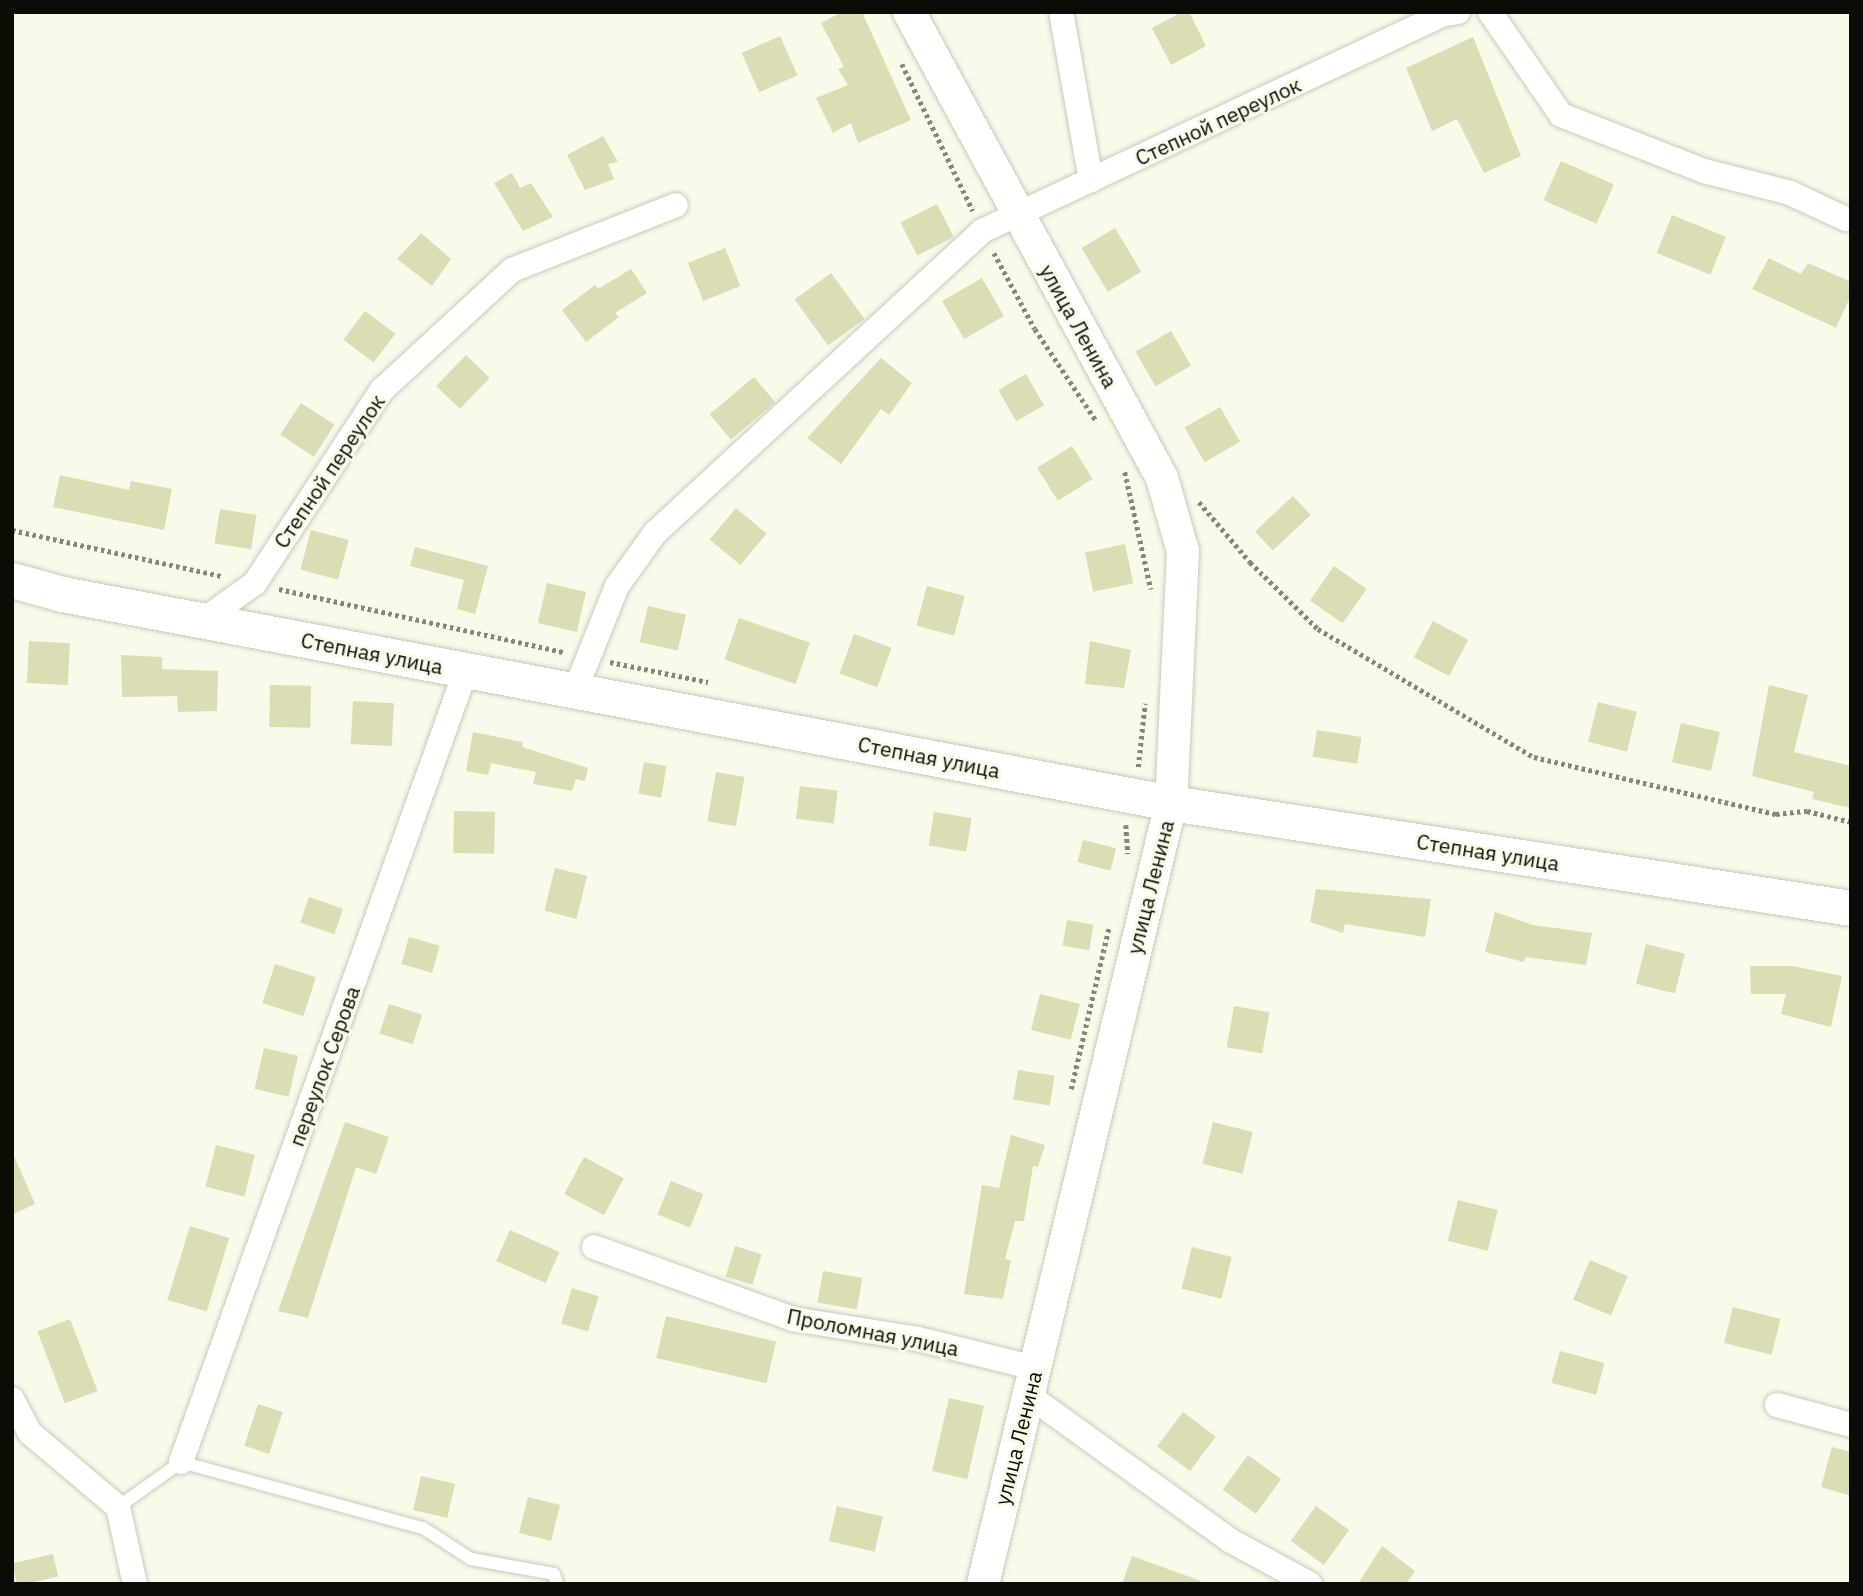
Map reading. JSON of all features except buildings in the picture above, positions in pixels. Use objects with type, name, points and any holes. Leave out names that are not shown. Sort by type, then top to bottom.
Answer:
[{"type":"main road","name":"Степная улица","points":[[12,580],[62,594],[202,621],[1171,803],[1851,908]]},
{"type":"street","name":"улица Ленина","points":[[909,12],[1016,214],[1162,478],[1183,551],[1171,803],[983,1584]]},
{"type":"street","points":[[1060,12],[1091,180]]},
{"type":"street","name":"Степной переулок","points":[[1016,214],[1419,20],[1458,12]]},
{"type":"street","points":[[1490,12],[1561,115],[1703,171],[1790,193],[1846,219]]},
{"type":"street","name":"Степной переулок","points":[[202,621],[255,583],[382,390],[512,270],[676,205]]},
{"type":"street","points":[[575,691],[617,586],[655,533],[982,231],[1016,214]]},
{"type":"street","name":"переулок Серова","points":[[181,1462],[466,670]]},
{"type":"street","name":"Проломная улица","points":[[594,1247],[793,1319],[918,1339],[1031,1382],[1231,1541],[1310,1584]]},
{"type":"street","points":[[12,1399],[30,1433],[118,1507],[135,1584]]},
{"type":"street","points":[[1776,1405],[1851,1425]]},
{"type":"lane","points":[[118,1507],[181,1462],[423,1528],[471,1559],[554,1574],[557,1584]]},
{"type":"path","points":[[1197,500],[1250,562],[1318,629],[1534,757],[1776,814],[1807,811],[1851,822]]}]
